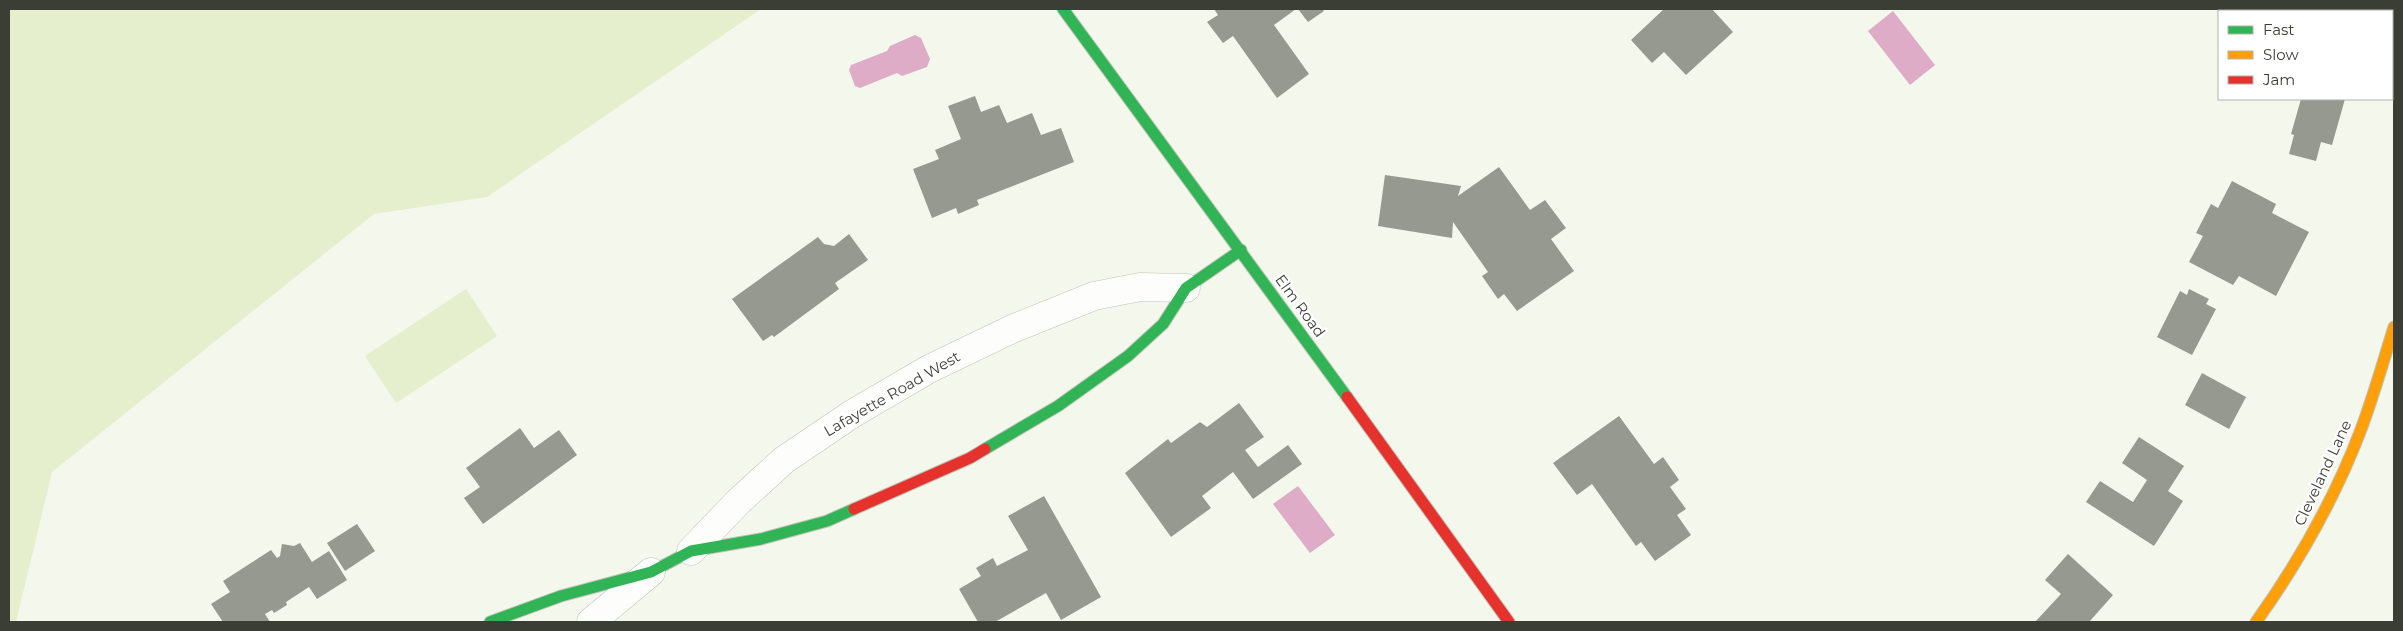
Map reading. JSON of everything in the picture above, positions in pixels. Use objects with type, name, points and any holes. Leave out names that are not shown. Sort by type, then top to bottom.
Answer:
[{"type":"street","name":"Elm Road","points":[[1063,9],[1241,250],[1510,622]]},
{"type":"street","name":"Lafayette Road West","points":[[490,622],[561,596],[650,572],[691,551],[761,538],[827,522],[970,458],[1058,406],[1128,356],[1163,324],[1186,288],[1241,250]]},
{"type":"street","name":"Lafayette Road West","points":[[691,551],[739,501],[784,460],[852,414],[928,369],[1012,329],[1094,296],[1140,287],[1186,288]]},
{"type":"street","name":"Cleveland Lane","points":[[2256,622],[2273,598],[2324,511],[2360,432],[2394,327]]},
{"type":"street","name":"Lafayette Road West","points":[[591,622],[650,572]]},
{"type":"green space","points":[[9,9],[761,9],[487,197],[374,214],[52,472],[16,622],[9,622]]},
{"type":"green space","points":[[466,289],[497,336],[396,403],[365,356]]},
{"type":"shaded area","points":[[1893,11],[1935,65],[1910,85],[1868,31]]},
{"type":"shaded area","points":[[915,35],[921,38],[930,59],[927,67],[902,76],[897,73],[860,88],[855,86],[849,70],[851,65],[887,51],[890,46]]},
{"type":"shaded area","points":[[1298,486],[1335,535],[1310,553],[1273,504]]},
{"type":"building","points":[[1214,9],[1296,9],[1274,25],[1309,74],[1277,98],[1233,36],[1223,43],[1207,22],[1218,15]]},
{"type":"building","points":[[1298,9],[1322,9],[1324,11],[1308,22]]},
{"type":"building","points":[[1664,9],[1712,9],[1733,32],[1686,75],[1664,52],[1652,63],[1631,40]]},
{"type":"building","points":[[975,96],[981,112],[999,105],[1007,123],[1032,113],[1041,135],[1061,128],[1074,162],[977,200],[979,205],[958,214],[956,208],[932,218],[913,169],[939,159],[935,150],[961,139],[948,106]]},
{"type":"building","points":[[2301,100],[2345,100],[2332,145],[2321,142],[2316,161],[2289,154],[2294,135],[2291,134]]},
{"type":"building","points":[[1499,167],[1530,210],[1545,200],[1566,228],[1551,239],[1574,271],[1517,311],[1504,294],[1498,299],[1482,276],[1488,272],[1453,222],[1452,238],[1378,226],[1385,175],[1461,186],[1458,196]]},
{"type":"building","points":[[2232,181],[2276,204],[2272,213],[2309,232],[2276,296],[2239,276],[2233,285],[2189,262],[2203,236],[2196,233],[2211,204],[2218,208]]},
{"type":"building","points":[[849,234],[868,260],[835,283],[839,289],[774,337],[772,335],[763,341],[732,299],[818,237],[824,244],[834,246]]},
{"type":"building","points":[[2189,289],[2209,299],[2206,304],[2216,309],[2192,355],[2157,337],[2180,291],[2187,295]]},
{"type":"building","points":[[2202,373],[2246,397],[2229,429],[2185,405]]},
{"type":"building","points":[[1239,403],[1264,437],[1245,450],[1258,467],[1288,445],[1302,464],[1253,499],[1233,472],[1202,496],[1211,508],[1171,537],[1125,473],[1168,439],[1171,443],[1200,422],[1207,427]]},
{"type":"building","points":[[1619,416],[1654,464],[1663,457],[1679,480],[1670,487],[1686,509],[1677,515],[1691,535],[1655,561],[1641,542],[1636,546],[1592,484],[1577,495],[1553,463]]},
{"type":"building","points":[[520,428],[534,448],[559,430],[577,455],[483,524],[464,498],[480,487],[466,468]]},
{"type":"building","points":[[2139,437],[2184,466],[2168,491],[2183,501],[2154,546],[2086,502],[2100,481],[2133,502],[2147,480],[2122,463]]},
{"type":"building","points":[[1044,496],[1101,597],[1061,620],[1046,593],[995,622],[978,622],[959,589],[981,576],[976,568],[993,558],[997,566],[1028,550],[1008,516]]},
{"type":"building","points":[[357,524],[375,551],[345,571],[327,543]]},
{"type":"building","points":[[300,543],[312,562],[329,551],[347,580],[317,599],[309,587],[286,602],[287,605],[274,613],[272,610],[265,614],[270,622],[223,622],[211,604],[230,592],[223,581],[271,550],[277,558],[280,556],[282,544],[294,546]]},
{"type":"building","points":[[2068,554],[2113,595],[2090,621],[2092,622],[2035,622],[2061,594],[2045,580]]},
{"type":"traffic: fast","points":[[1063,9],[1347,397]]},
{"type":"traffic: fast","points":[[985,449],[1058,406],[1128,356],[1163,324],[1186,288],[1241,250]]},
{"type":"traffic: fast","points":[[490,622],[561,596],[651,572],[691,551],[761,539],[827,521],[854,509]]},
{"type":"traffic: slow","points":[[2256,622],[2301,554],[2339,482],[2365,419],[2394,327]]},
{"type":"traffic: jam","points":[[1347,397],[1509,622]]},
{"type":"traffic: jam","points":[[854,509],[970,458],[985,449]]}]
